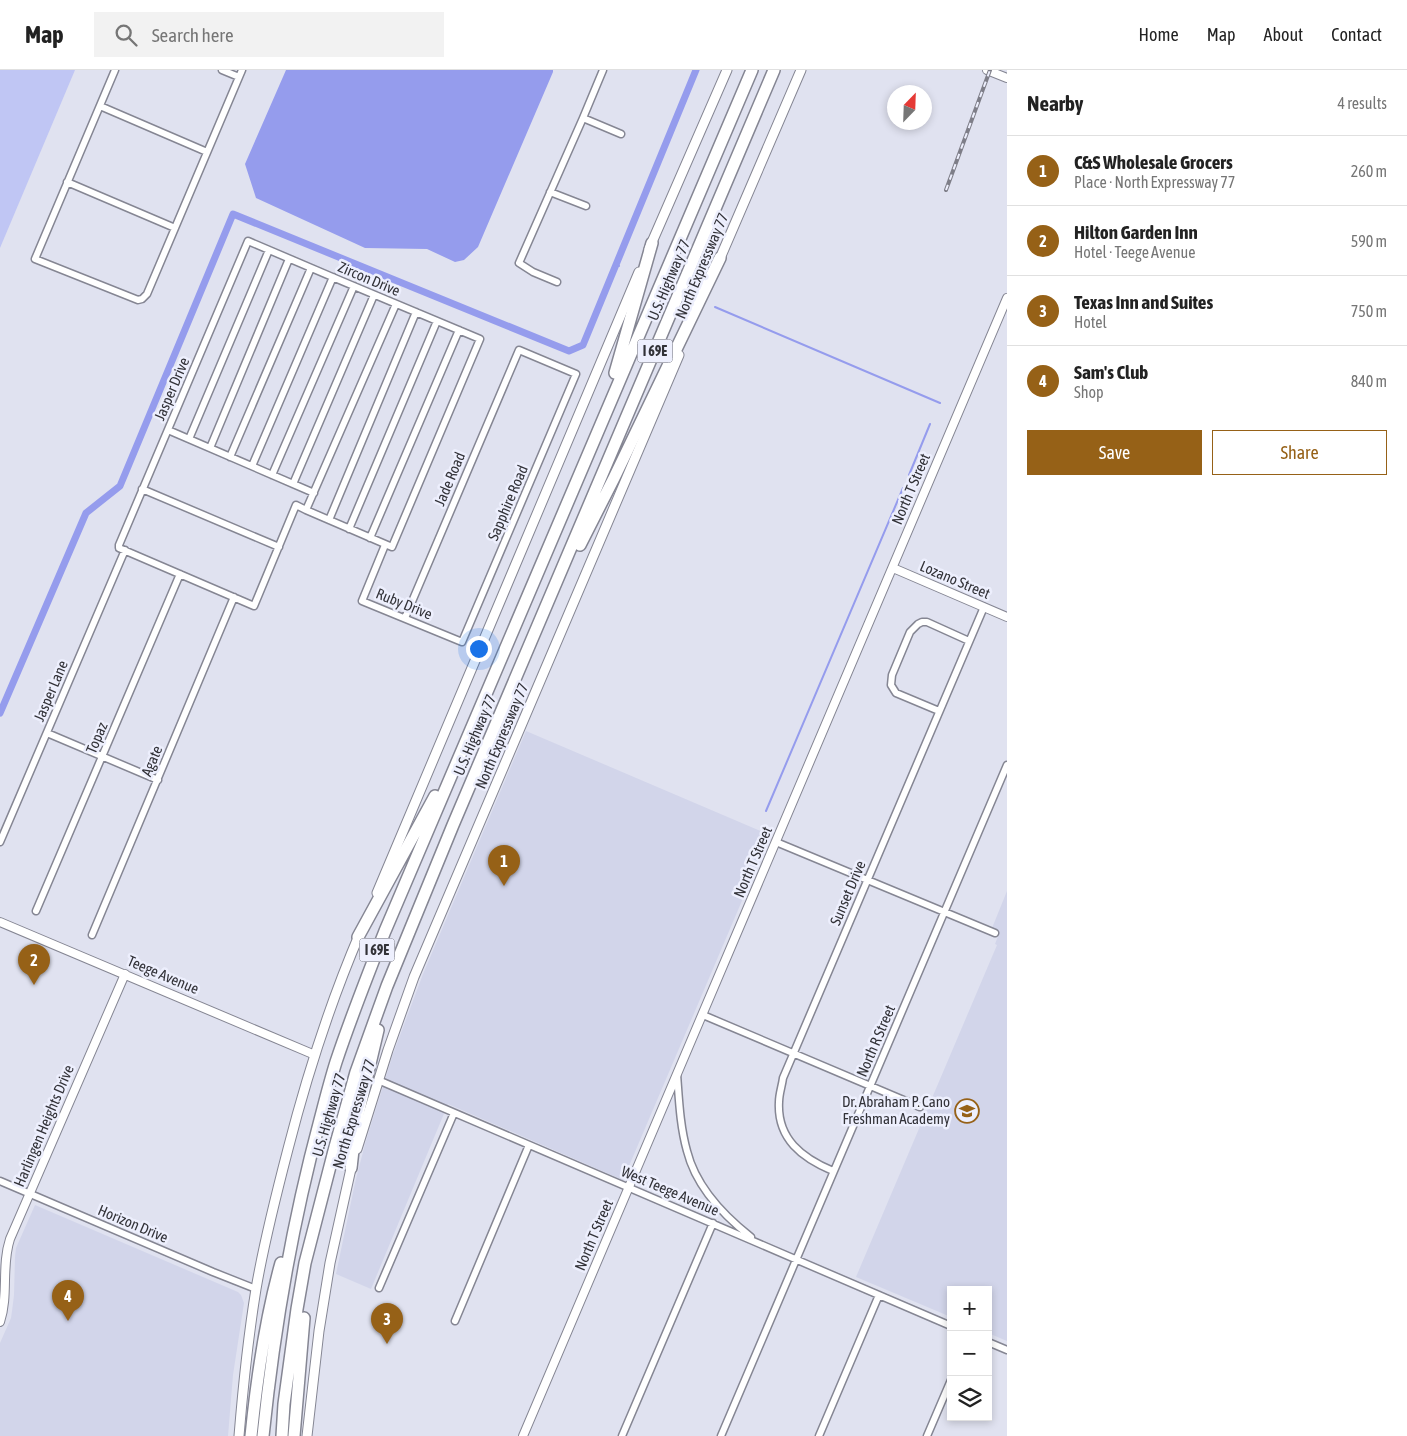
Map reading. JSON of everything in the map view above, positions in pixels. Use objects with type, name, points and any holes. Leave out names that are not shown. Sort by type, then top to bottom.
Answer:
[{"type":"highway","name":"U.S. Highway 77","points":[[263,1436],[272,1354],[294,1223],[336,1063],[360,995],[488,687],[752,70]]},
{"type":"highway","name":"U.S. Highway 77","points":[[282,1436],[284,1404],[305,1263],[356,1072],[387,986],[457,816],[774,70]]},
{"type":"highway","points":[[575,485],[617,366],[652,243]]},
{"type":"highway","points":[[536,631],[614,478],[720,258]]},
{"type":"highway","points":[[358,937],[437,793],[488,687]]},
{"type":"highway","points":[[351,1168],[356,1123],[387,986]]},
{"type":"highway","points":[[251,1436],[259,1364],[272,1292],[294,1223]]},
{"type":"highway","points":[[294,1436],[305,1310],[314,1254],[312,1239]]},
{"type":"main road","points":[[239,1436],[248,1345],[266,1234],[301,1100],[332,1003],[358,937],[727,70]]},
{"type":"main road","name":"North Expressway 77","points":[[307,1436],[319,1330],[330,1263],[351,1168],[378,1080],[414,977],[801,70]]},
{"type":"street","points":[[115,70],[35,259],[133,299],[142,299],[147,294],[242,70]]},
{"type":"street","points":[[222,70],[239,77]]},
{"type":"street","points":[[557,282],[533,272],[519,263],[603,70]]},
{"type":"street","points":[[987,70],[1007,78]]},
{"type":"street","points":[[100,106],[207,152]]},
{"type":"street","points":[[583,118],[621,134]]},
{"type":"street","points":[[68,182],[176,228]]},
{"type":"street","points":[[550,192],[586,206]]},
{"type":"street","name":"Zircon Drive","points":[[248,242],[480,339],[392,547],[385,545]]},
{"type":"street","name":"Jasper Drive","points":[[125,550],[119,548],[119,545],[248,242]]},
{"type":"street","points":[[189,439],[269,250]]},
{"type":"street","points":[[210,448],[289,259]]},
{"type":"street","points":[[230,457],[312,268]]},
{"type":"street","points":[[252,466],[333,277]]},
{"type":"street","points":[[272,475],[354,286]]},
{"type":"street","points":[[293,484],[374,295]]},
{"type":"street","name":"North T Street","points":[[523,1436],[1007,298]]},
{"type":"street","points":[[306,510],[396,304]]},
{"type":"street","points":[[329,520],[416,312]]},
{"type":"street","points":[[349,529],[437,321]]},
{"type":"street","points":[[370,538],[459,330]]},
{"type":"street","name":"Jade Road","points":[[404,618],[519,350],[576,374]]},
{"type":"street","name":"Sapphire Road","points":[[462,642],[576,374]]},
{"type":"street","points":[[168,430],[314,493]]},
{"type":"street","points":[[142,489],[279,546]]},
{"type":"street","points":[[125,550],[254,606],[296,505],[385,545]]},
{"type":"street","name":"Ruby Drive","points":[[385,545],[362,601],[462,642]]},
{"type":"street","name":"Jasper Lane","points":[[0,842],[125,550]]},
{"type":"street","name":"Lozano Street","points":[[893,568],[1007,617]]},
{"type":"street","name":"Topaz","points":[[36,911],[180,574]]},
{"type":"street","name":"Agate","points":[[92,935],[234,597]]},
{"type":"street","name":"Sunset Drive","points":[[833,1171],[812,1161],[800,1152],[790,1142],[782,1128],[779,1097],[783,1078],[984,607]]},
{"type":"street","points":[[939,711],[896,693],[891,685],[892,675],[910,632],[918,624],[927,622],[969,640]]},
{"type":"street","points":[[47,733],[158,780]]},
{"type":"street","name":"North R Street","points":[[721,1436],[1007,766]]},
{"type":"street","points":[[776,842],[995,933]]},
{"type":"street","name":"Teege Avenue","points":[[0,922],[315,1055]]},
{"type":"street","name":"Harlingen Heights Drive","points":[[0,1322],[5,1302],[7,1249],[124,974]]},
{"type":"street","points":[[703,1015],[920,1108]]},
{"type":"street","points":[[677,1074],[687,1153],[696,1174],[716,1204],[731,1222],[757,1243]]},
{"type":"street","name":"West Teege Avenue","points":[[378,1080],[947,1324]]},
{"type":"street","points":[[379,1288],[454,1113]]},
{"type":"street","points":[[455,1321],[529,1145]]},
{"type":"street","name":"Horizon Drive","points":[[0,1181],[256,1289]]},
{"type":"street","points":[[622,1436],[713,1223]]},
{"type":"street","points":[[819,1436],[879,1295]]},
{"type":"street","points":[[992,1344],[1007,1350]]},
{"type":"street","points":[[927,1436],[947,1389]]},
{"type":"shaded area","points":[[0,70],[75,70],[0,248]]},
{"type":"shaded area","points":[[526,731],[770,835],[623,1180],[448,1104],[371,1289],[336,1274],[365,1144],[393,1054],[423,974]]},
{"type":"shaded area","name":"Dr. Abraham P. Cano Freshman Academy","points":[[1007,891],[1007,1341],[992,1335],[992,1286],[947,1286],[947,1315],[856,1277],[997,945],[995,944],[998,936],[990,933]]},
{"type":"shaded area","points":[[35,1205],[238,1292],[241,1295],[244,1303],[233,1375],[228,1436],[0,1436],[0,1343],[11,1318],[16,1248]]},
{"type":"water","points":[[286,70],[553,70],[553,72],[478,247],[464,260],[455,262],[427,249],[365,248],[256,198],[245,164]]},
{"type":"waterway","points":[[0,713],[86,513],[120,486],[233,214],[569,351],[583,345],[696,70]]},
{"type":"waterway","points":[[715,307],[940,403]]},
{"type":"waterway","points":[[909,475],[930,424]]},
{"type":"waterway","points":[[766,811],[903,488]]},
{"type":"railway","points":[[946,190],[990,70]]},
{"type":"place","name":"C&S Wholesale Grocers","points":[[504,886]]},
{"type":"place","name":"Hilton Garden Inn","points":[[34,985]]},
{"type":"place","name":"Dr. Abraham P. Cano Freshman Academy","points":[[967,1111]]},
{"type":"place","name":"Sam's Club","points":[[68,1321]]},
{"type":"place","name":"Texas Inn and Suites","points":[[387,1344]]}]
